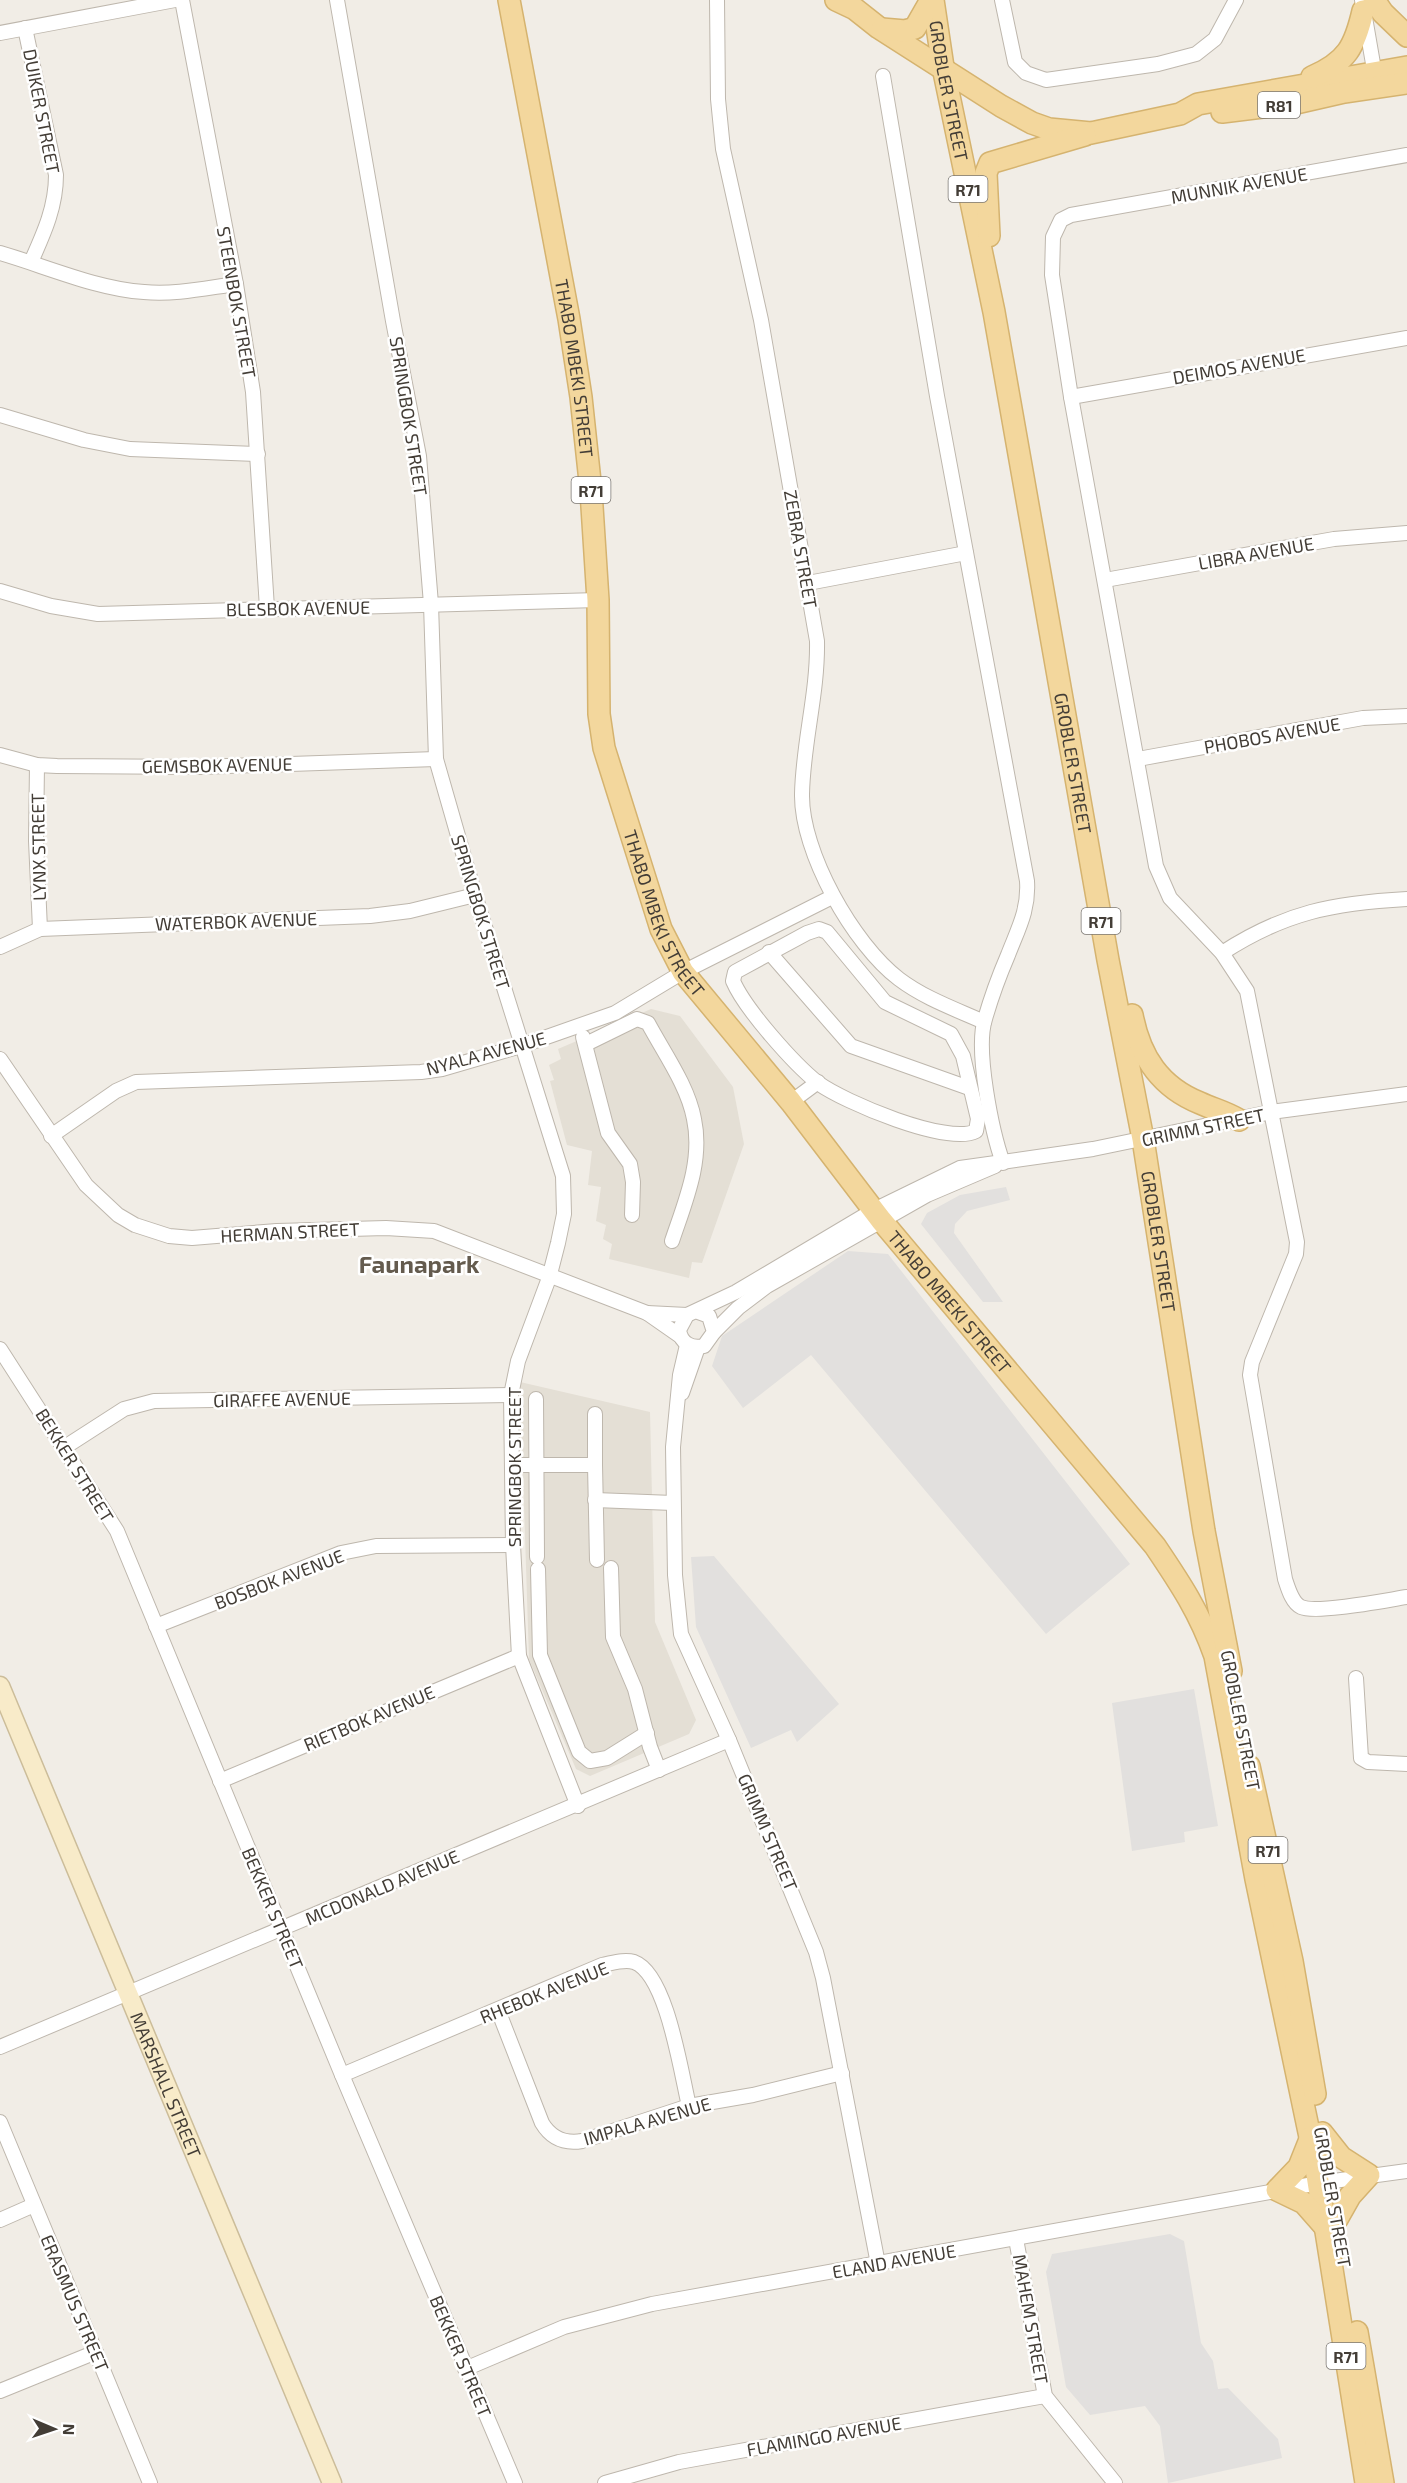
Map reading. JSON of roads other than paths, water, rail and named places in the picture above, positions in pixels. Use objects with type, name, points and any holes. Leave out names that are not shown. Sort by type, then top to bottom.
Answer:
[{"type":"main road","name":"THABO MBEKI STREET","points":[[509,0],[571,331],[591,492],[598,600],[599,714],[604,748],[661,929],[682,972],[791,1102],[878,1215],[1155,1546],[1190,1596],[1215,1656]]},
{"type":"main road","name":"R81","points":[[836,0],[855,9],[879,28],[1032,123],[1049,129],[1091,133],[1180,114],[1196,115],[1296,103],[1407,67]]},
{"type":"main road","points":[[879,28],[905,31],[915,28],[932,0]]},
{"type":"main road","name":"GROBLER STREET","points":[[932,0],[943,67],[994,312],[1108,960],[1143,1139],[1204,1531],[1243,1740],[1292,1961],[1332,2224],[1383,2483]]},
{"type":"main road","points":[[1293,85],[1321,73],[1344,57],[1356,40],[1367,4],[1407,36]]},
{"type":"main road","name":"R81","points":[[1180,114],[1198,104],[1293,85],[1375,79],[1407,83]]},
{"type":"main road","points":[[994,312],[995,276],[988,231],[988,166],[999,158],[1053,146],[1091,133]]},
{"type":"main road","points":[[1108,960],[1124,986],[1140,1046],[1154,1072],[1184,1097],[1239,1120]]},
{"type":"main road","points":[[1204,1531],[1215,1656],[1231,1718],[1243,1740]]},
{"type":"main road","name":"GROBLER STREET","points":[[1215,1656],[1256,1879],[1317,2135]]},
{"type":"main road","points":[[1317,2135],[1341,2157],[1369,2175],[1350,2196],[1332,2224],[1304,2204],[1277,2190],[1299,2167],[1317,2135]]},
{"type":"main road","name":"GROBLER STREET","points":[[1332,2224],[1366,2483]]},
{"type":"street","points":[[0,33],[175,0]]},
{"type":"street","name":"STEENBOK STREET","points":[[182,0],[236,284],[253,392],[267,608]]},
{"type":"street","name":"SPRINGBOK STREET","points":[[338,0],[393,321],[419,456],[431,604],[436,759],[475,895],[563,1176],[564,1214],[549,1278],[518,1361],[511,1395],[513,1545],[519,1656],[578,1806]]},
{"type":"street","name":"ZEBRA STREET","points":[[717,0],[718,99],[723,149],[761,320],[808,583],[818,662],[803,781],[803,811],[810,842],[832,897],[868,947],[896,977],[914,990],[984,1022]]},
{"type":"street","points":[[1002,0],[1015,62],[1026,74],[1046,80],[1158,64],[1196,54],[1215,39],[1236,0]]},
{"type":"street","points":[[1367,4],[1375,79]]},
{"type":"street","name":"DUIKER STREET","points":[[25,28],[56,175],[56,193],[50,220],[31,262]]},
{"type":"street","points":[[884,76],[1028,896],[1022,923],[984,1022],[985,1078],[1001,1164]]},
{"type":"street","name":"MUNNIK AVENUE","points":[[1071,397],[1051,255],[1057,226],[1071,215],[1407,155]]},
{"type":"street","points":[[0,253],[143,292],[161,293],[236,284]]},
{"type":"street","name":"DEIMOS AVENUE","points":[[1071,397],[1407,338]]},
{"type":"street","points":[[1071,397],[1156,866],[1165,890],[1177,906],[1222,953],[1247,991],[1297,1250],[1252,1362],[1250,1385],[1285,1579],[1294,1601],[1300,1607],[1325,1608],[1407,1597]]},
{"type":"street","points":[[0,415],[84,440],[130,449],[258,454]]},
{"type":"street","name":"LIBRA AVENUE","points":[[1105,580],[1334,539],[1407,533]]},
{"type":"street","points":[[808,583],[966,553]]},
{"type":"street","name":"BLESBOK AVENUE","points":[[0,591],[89,614],[598,600]]},
{"type":"street","name":"PHOBOS AVENUE","points":[[1138,759],[1363,718],[1407,716]]},
{"type":"street","name":"GEMSBOK AVENUE","points":[[0,755],[37,765],[199,767],[436,759]]},
{"type":"street","name":"LYNX STREET","points":[[37,765],[36,841],[40,929]]},
{"type":"street","name":"WATERBOK AVENUE","points":[[0,947],[40,929],[370,916],[410,911],[475,895]]},
{"type":"street","name":"NYALA AVENUE","points":[[51,1136],[116,1091],[136,1082],[421,1072],[442,1069],[521,1046],[615,1013],[682,972],[832,897]]},
{"type":"street","points":[[1222,953],[1249,935],[1299,914],[1350,904],[1407,900]]},
{"type":"street","points":[[814,929],[827,932],[885,1002],[951,1034],[963,1056],[978,1128],[968,1134],[956,1135],[914,1125],[873,1111],[818,1082],[775,1038],[738,992],[733,981],[733,976],[740,968],[769,952],[814,929]]},
{"type":"street","points":[[769,952],[850,1046],[969,1088]]},
{"type":"street","points":[[586,1044],[637,1019],[643,1020],[648,1023],[688,1099],[694,1118],[696,1154],[691,1187],[672,1241]]},
{"type":"street","points":[[578,1027],[586,1044],[608,1133],[630,1164],[633,1182],[632,1215]]},
{"type":"street","name":"HERMAN STREET","points":[[0,1059],[86,1185],[125,1220],[153,1232],[192,1238],[277,1231],[415,1228],[456,1238],[549,1278],[647,1314],[689,1343]]},
{"type":"street","points":[[791,1102],[818,1082]]},
{"type":"street","name":"GRIMM STREET","points":[[692,1313],[736,1292],[878,1215],[1001,1164],[1143,1139],[1271,1112],[1407,1094]]},
{"type":"street","name":"GRIMM STREET","points":[[714,1332],[738,1308],[767,1287],[878,1215]]},
{"type":"street","points":[[692,1313],[709,1316],[714,1332],[709,1342],[689,1343],[680,1324],[692,1313]]},
{"type":"street","name":"HERMAN STREET","points":[[647,1314],[692,1313]]},
{"type":"street","name":"GRIMM STREET","points":[[689,1343],[673,1447],[675,1575],[681,1634],[729,1740],[816,1952],[842,2073],[878,2264]]},
{"type":"street","name":"BEKKER STREET","points":[[0,1349],[117,1531],[342,2076],[515,2483]]},
{"type":"street","name":"GIRAFFE AVENUE","points":[[65,1448],[124,1409],[154,1401],[511,1395]]},
{"type":"street","points":[[537,1399],[537,1563],[540,1655],[579,1752],[590,1761],[607,1758],[647,1733]]},
{"type":"street","points":[[595,1414],[597,1560]]},
{"type":"street","points":[[512,1465],[595,1465]]},
{"type":"street","points":[[596,1500],[673,1503]]},
{"type":"street","name":"BOSBOK AVENUE","points":[[156,1626],[341,1553],[360,1549],[513,1545]]},
{"type":"street","points":[[611,1568],[613,1637],[635,1689],[659,1770]]},
{"type":"street","name":"RIETBOK AVENUE","points":[[220,1781],[519,1656]]},
{"type":"street","points":[[1356,1678],[1358,1749],[1361,1758],[1368,1762],[1407,1764]]},
{"type":"street","name":"MARSHALL STREET","points":[[0,1686],[332,2483]]},
{"type":"street","name":"MCDONALD AVENUE","points":[[0,2047],[578,1806],[729,1740]]},
{"type":"street","name":"RHEBOK AVENUE","points":[[342,2076],[602,1965],[624,1960],[635,1962],[652,1978],[659,1992],[689,2106]]},
{"type":"street","name":"IMPALA AVENUE","points":[[498,2010],[542,2123],[555,2138],[582,2142],[689,2106],[753,2095],[842,2073]]},
{"type":"street","name":"ERASMUS STREET","points":[[0,2122],[150,2483]]},
{"type":"street","name":"ELAND AVENUE","points":[[465,2368],[564,2327],[620,2310],[1277,2190],[1407,2171]]},
{"type":"street","points":[[0,2220],[34,2205]]},
{"type":"street","name":"MAHEM STREET","points":[[1016,2239],[1045,2396],[1115,2483]]},
{"type":"street","points":[[0,2391],[96,2352]]},
{"type":"street","name":"FLAMINGO AVENUE","points":[[605,2483],[679,2462],[1045,2396]]},
{"type":"district","name":"Faunapark","points":[[419,1263]]}]
